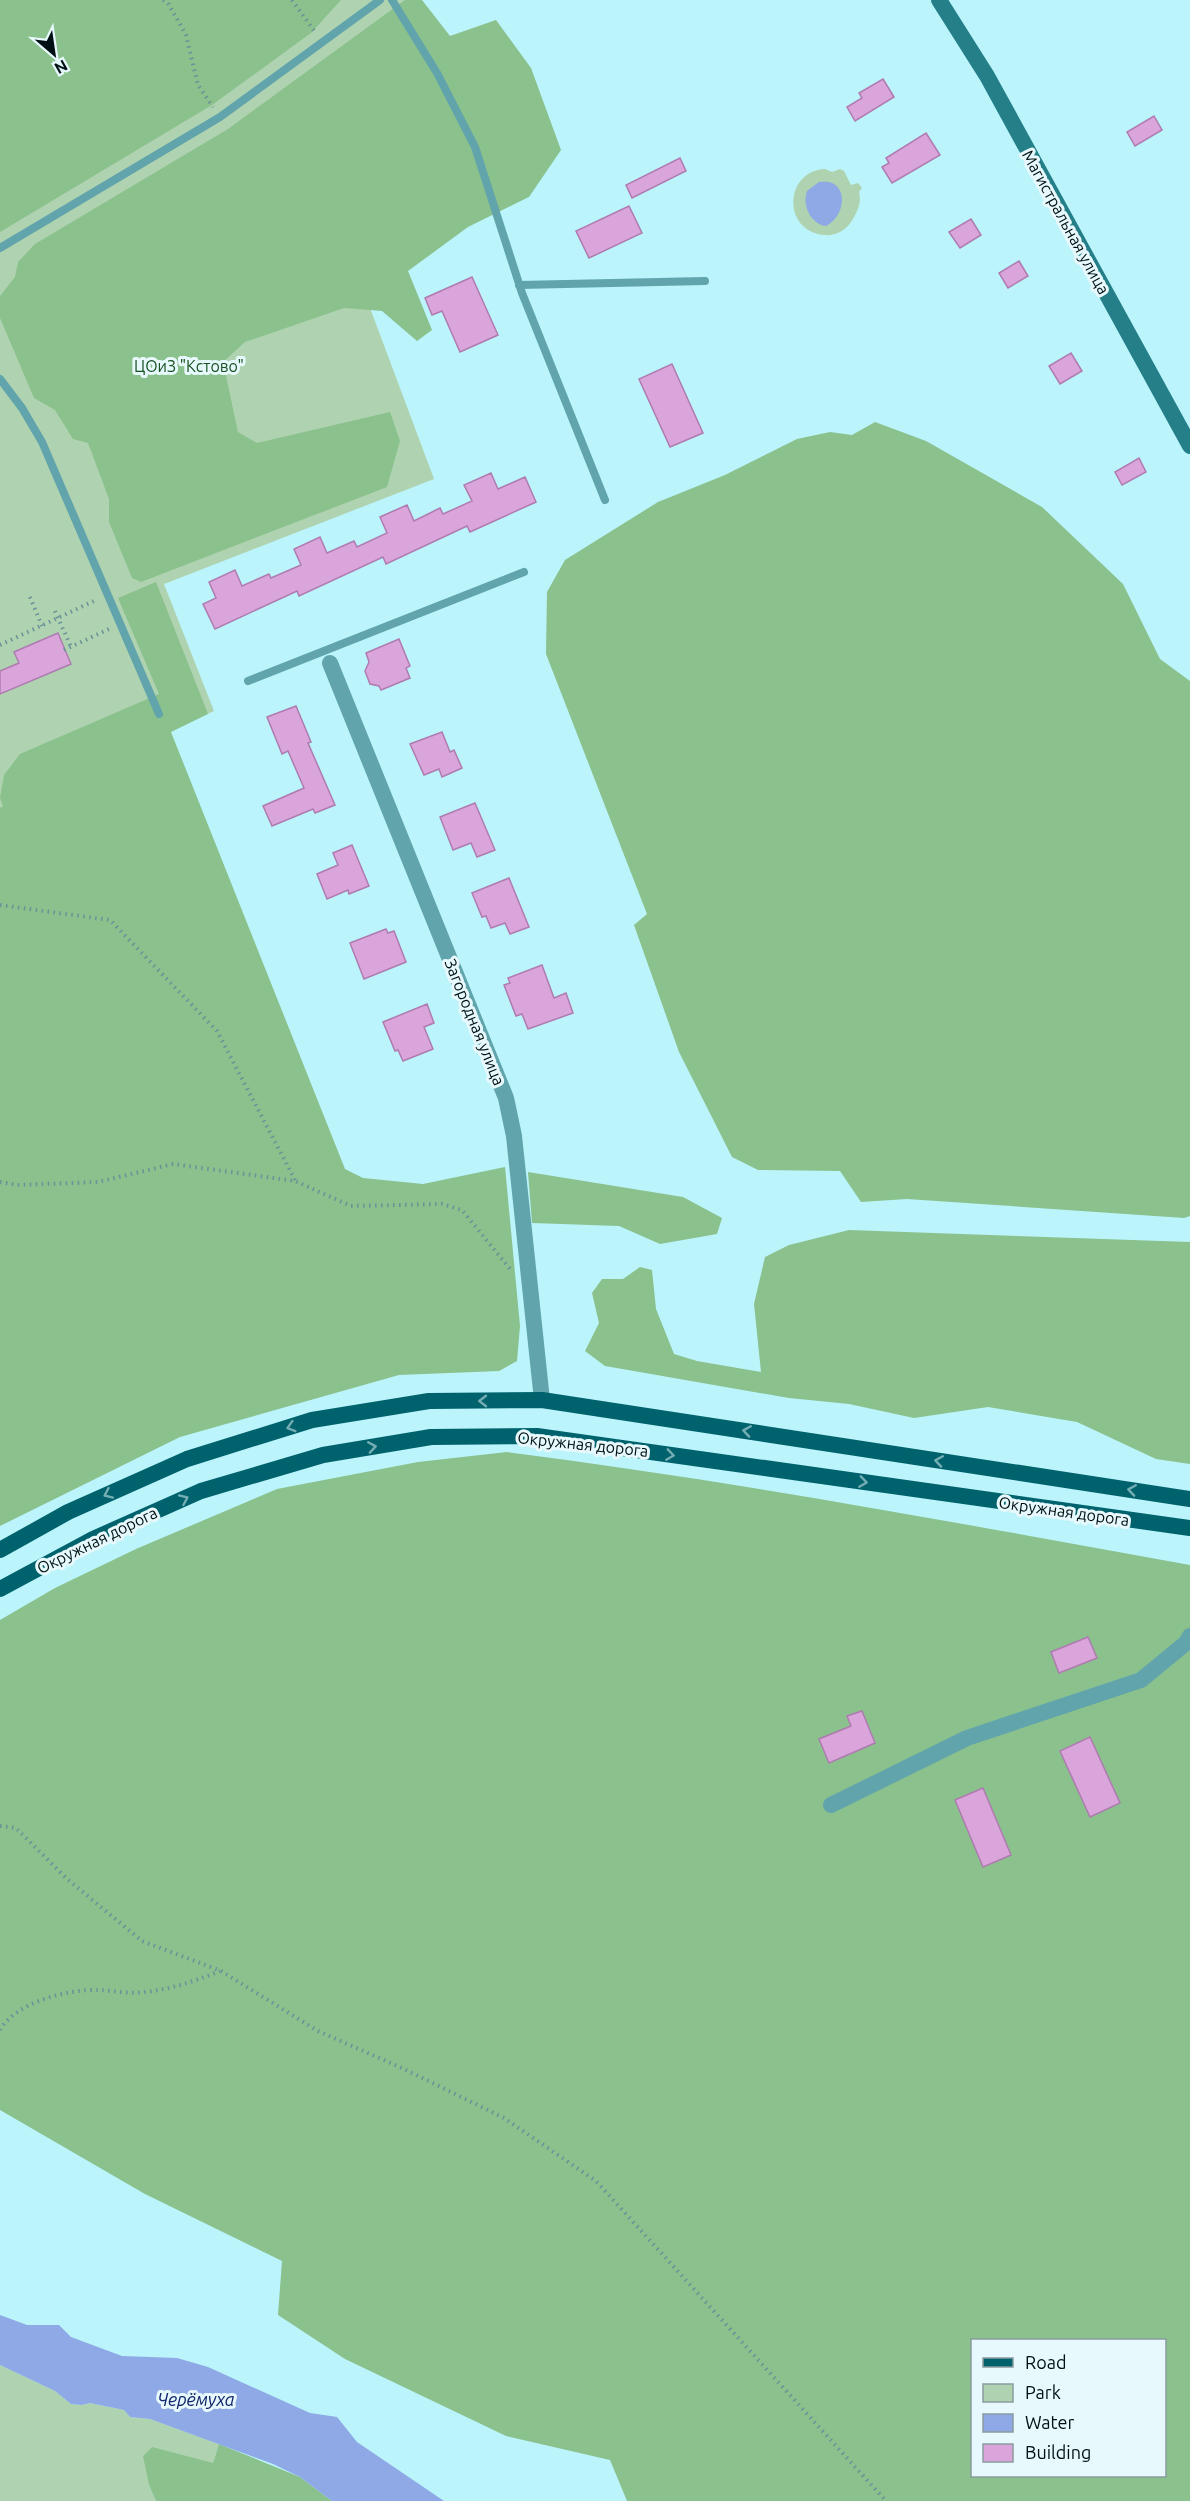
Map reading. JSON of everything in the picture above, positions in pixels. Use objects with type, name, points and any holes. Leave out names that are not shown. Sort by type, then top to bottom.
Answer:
[{"type":"main road","name":"Магистральная улица","points":[[939,0],[987,76],[1190,446]]},
{"type":"main road","name":"Окружная дорога","points":[[0,1550],[68,1512],[187,1459],[312,1420],[429,1401],[542,1400],[1190,1498]]},
{"type":"main road","name":"Окружная дорога","points":[[0,1589],[93,1539],[201,1491],[323,1455],[431,1437],[537,1436],[1190,1528]]},
{"type":"street","name":"Загородная улица","points":[[329,656],[506,1098],[513,1127],[542,1400]]},
{"type":"street","points":[[831,1805],[967,1738],[1140,1680],[1186,1643],[1190,1636]]},
{"type":"lane","points":[[0,248],[220,117],[380,0]]},
{"type":"lane","points":[[392,0],[438,73],[475,147],[519,285],[605,500]]},
{"type":"lane","points":[[519,285],[705,282]]},
{"type":"lane","points":[[0,379],[22,408],[42,442],[159,714]]},
{"type":"lane","points":[[248,681],[329,656],[525,572]]},
{"type":"path","points":[[163,0],[168,3],[186,35],[198,85],[220,117]]},
{"type":"path","points":[[292,0],[322,43]]},
{"type":"path","points":[[0,645],[108,595]]},
{"type":"path","points":[[30,597],[42,626]]},
{"type":"path","points":[[55,611],[70,647]]},
{"type":"path","points":[[64,650],[120,624]]},
{"type":"path","points":[[0,905],[110,920],[217,1031],[295,1180]]},
{"type":"path","points":[[0,1182],[17,1185],[98,1182],[173,1164],[295,1180],[351,1206],[442,1204],[462,1210],[531,1296]]},
{"type":"path","points":[[0,1826],[16,1828],[66,1878],[142,1941],[221,1971],[318,2031],[402,2068],[504,2118],[596,2181],[886,2501]]},
{"type":"path","points":[[0,2030],[6,2020],[48,1997],[96,1990],[143,1993],[183,1986],[221,1971]]},
{"type":"green space","name":"ЦОиЗ \"Кстово\"","points":[[0,0],[407,0],[290,94],[434,479],[164,584],[214,711],[164,734],[0,861]]},
{"type":"green space","points":[[0,0],[341,0],[311,33],[212,105],[0,232]]},
{"type":"green space","points":[[405,0],[422,0],[450,36],[496,20],[531,68],[561,150],[529,197],[468,227],[408,271],[432,330],[417,341],[382,311],[344,308],[245,342],[223,362],[238,432],[257,443],[390,412],[400,441],[387,487],[141,582],[132,578],[109,522],[109,499],[88,443],[73,439],[55,410],[34,398],[0,318],[0,296],[15,277],[18,262],[35,244],[228,129]]},
{"type":"green space","points":[[825,169],[832,172],[840,169],[844,171],[851,185],[858,183],[862,188],[859,192],[858,207],[851,222],[846,228],[832,235],[810,231],[795,213],[793,201],[802,180],[811,172]]},
{"type":"green space","points":[[875,422],[926,441],[1042,507],[1123,584],[1160,659],[1190,681],[1190,1216],[1184,1218],[907,1199],[861,1202],[840,1171],[758,1170],[732,1157],[679,1052],[634,925],[647,914],[546,654],[547,592],[565,560],[658,502],[725,475],[797,439],[830,432],[852,435]]},
{"type":"green space","points":[[156,582],[208,714],[171,732],[345,1169],[363,1178],[423,1184],[505,1167],[520,1326],[517,1361],[499,1371],[399,1375],[180,1437],[0,1526],[0,808],[3,806],[0,798],[4,775],[20,754],[159,694],[118,598]]},
{"type":"green space","points":[[528,1172],[683,1197],[722,1218],[717,1234],[660,1244],[619,1226],[532,1223]]},
{"type":"green space","points":[[849,1230],[1190,1242],[1190,1464],[1156,1459],[1077,1422],[988,1407],[914,1418],[849,1404],[789,1398],[605,1366],[585,1351],[599,1323],[592,1293],[602,1279],[623,1279],[640,1267],[652,1270],[656,1309],[674,1354],[697,1361],[761,1372],[754,1304],[765,1257],[789,1245]]},
{"type":"green space","points":[[507,1452],[764,1490],[1190,1565],[1190,2501],[627,2501],[610,2460],[506,2436],[345,2359],[278,2315],[282,2261],[145,2194],[0,2110],[0,1620],[55,1588],[136,1549],[277,1489],[418,1462]]},
{"type":"green space","points":[[0,2365],[55,2391],[71,2404],[90,2403],[124,2410],[130,2417],[150,2419],[219,2444],[213,2463],[149,2485],[156,2501],[0,2501]]},
{"type":"green space","points":[[219,2444],[300,2477],[332,2501],[156,2501],[149,2485],[143,2456],[152,2447],[213,2463]]},
{"type":"water","points":[[819,182],[834,184],[839,188],[842,200],[836,218],[826,226],[816,222],[809,213],[806,202],[807,191]]},
{"type":"water","name":"Черёмуха","points":[[0,2315],[27,2325],[59,2325],[71,2337],[122,2356],[177,2358],[208,2367],[310,2413],[337,2417],[357,2442],[444,2501],[332,2501],[300,2477],[273,2464],[150,2419],[130,2417],[124,2410],[90,2403],[71,2404],[55,2391],[0,2365]]},
{"type":"building","points":[[883,79],[894,97],[855,121],[847,107],[862,98],[859,93]]},
{"type":"building","points":[[1154,116],[1162,130],[1135,146],[1127,132]]},
{"type":"building","points":[[926,133],[940,155],[892,183],[882,167],[889,163],[886,158]]},
{"type":"building","points":[[680,158],[686,171],[632,198],[626,185]]},
{"type":"building","points":[[629,206],[642,233],[589,258],[576,231]]},
{"type":"building","points":[[971,219],[981,235],[960,248],[949,232]]},
{"type":"building","points":[[1019,261],[1028,276],[1008,288],[999,273]]},
{"type":"building","points":[[472,277],[498,335],[460,352],[442,311],[432,315],[425,298]]},
{"type":"building","points":[[1071,353],[1082,371],[1060,384],[1049,366]]},
{"type":"building","points":[[672,364],[703,433],[670,447],[639,379]]},
{"type":"building","points":[[1139,458],[1146,472],[1122,485],[1115,472]]},
{"type":"building","points":[[491,473],[498,489],[525,477],[536,502],[470,532],[467,526],[386,564],[383,557],[299,596],[297,591],[215,629],[203,604],[216,598],[209,582],[235,570],[242,586],[269,574],[271,578],[301,565],[294,549],[320,537],[327,553],[354,541],[357,547],[387,533],[380,517],[407,505],[414,521],[440,508],[443,514],[472,501],[464,485]]},
{"type":"building","points":[[58,633],[71,664],[0,694],[0,671],[19,663],[14,652]]},
{"type":"building","points":[[399,639],[410,666],[406,668],[410,678],[381,690],[379,686],[370,684],[365,671],[369,662],[366,653]]},
{"type":"building","points":[[296,706],[311,742],[308,743],[335,805],[315,813],[313,809],[272,826],[263,806],[304,788],[288,751],[282,754],[267,717]]},
{"type":"building","points":[[442,732],[450,752],[454,750],[462,768],[442,777],[439,769],[424,775],[410,744]]},
{"type":"building","points":[[475,803],[495,850],[477,857],[471,843],[453,850],[440,817]]},
{"type":"building","points":[[352,845],[369,886],[349,894],[348,890],[327,899],[317,874],[338,865],[333,853]]},
{"type":"building","points":[[509,878],[529,927],[510,934],[505,923],[491,928],[486,916],[482,917],[472,893]]},
{"type":"building","points":[[386,929],[388,933],[394,931],[406,962],[364,979],[350,943]]},
{"type":"building","points":[[542,965],[554,998],[566,993],[573,1013],[528,1029],[522,1014],[516,1016],[504,985],[510,983],[508,978]]},
{"type":"building","points":[[427,1004],[434,1023],[424,1027],[433,1049],[403,1061],[398,1050],[395,1051],[383,1022]]},
{"type":"building","points":[[1088,1637],[1097,1658],[1059,1673],[1051,1652]]},
{"type":"building","points":[[862,1711],[875,1743],[829,1763],[819,1739],[851,1726],[847,1716]]},
{"type":"building","points":[[1090,1737],[1120,1803],[1090,1817],[1060,1751]]},
{"type":"building","points":[[983,1788],[1011,1855],[983,1867],[955,1800]]}]
